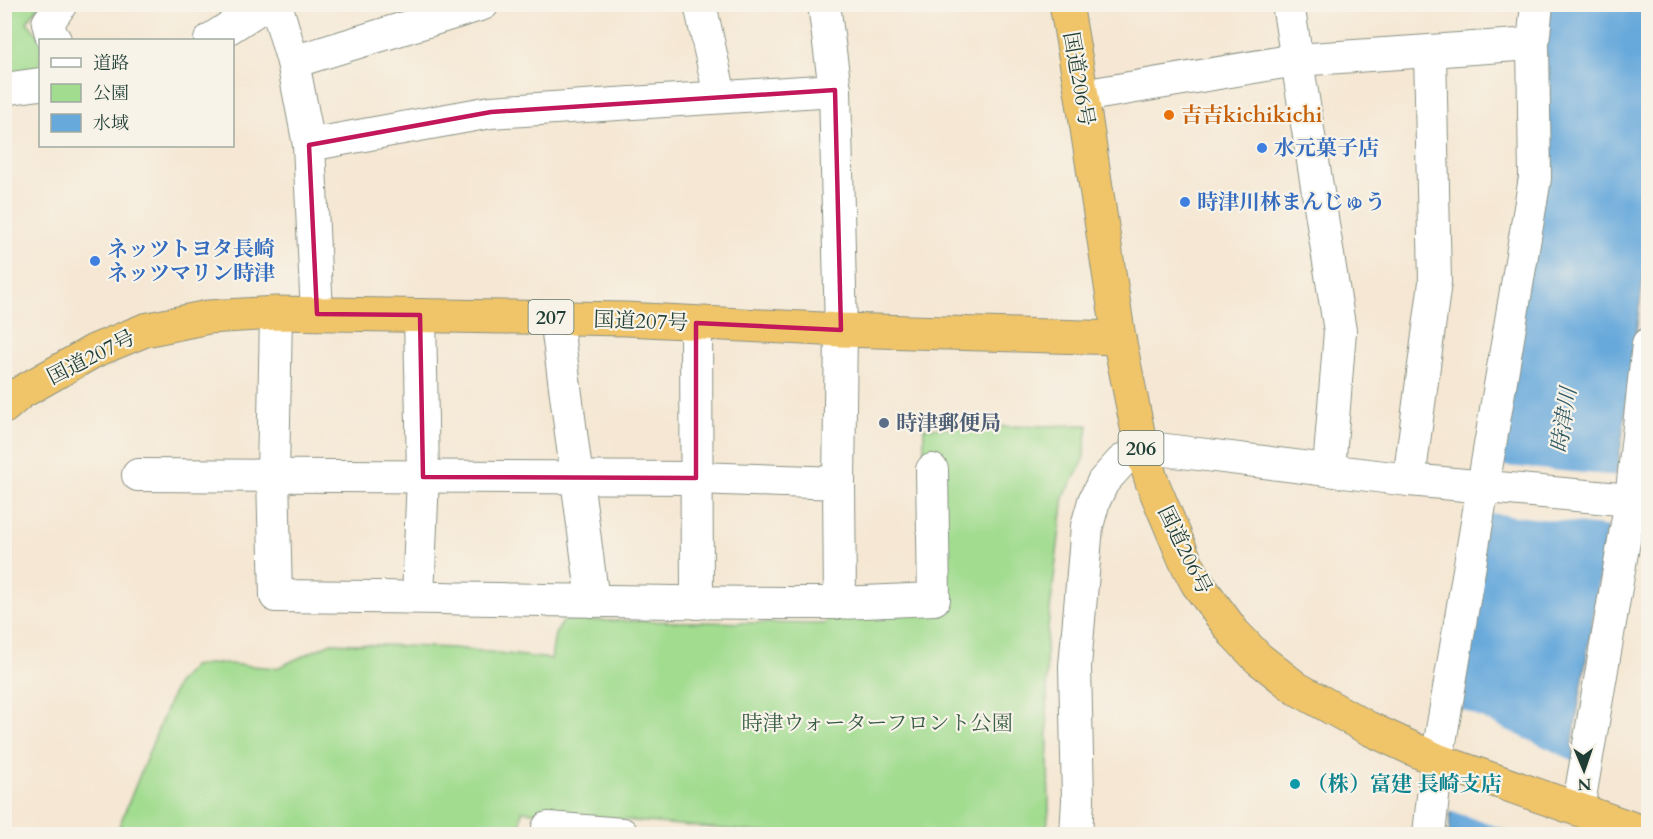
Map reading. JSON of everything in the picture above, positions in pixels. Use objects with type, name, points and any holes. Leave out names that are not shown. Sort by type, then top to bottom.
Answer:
[{"type":"highway","name":"国道206号","points":[[1066,4],[1119,338],[1141,447],[1152,482],[1185,560],[1197,582],[1234,633],[1258,658],[1296,688],[1368,728],[1437,760],[1640,830]]},
{"type":"highway","name":"国道207号","points":[[4,407],[20,393],[94,351],[145,330],[208,317],[276,313],[556,318],[841,330],[1119,338]]},
{"type":"street","points":[[54,39],[48,23],[62,4]]},
{"type":"street","points":[[212,39],[266,4]]},
{"type":"street","points":[[276,4],[293,62],[309,146],[316,314]]},
{"type":"street","points":[[293,62],[483,4]]},
{"type":"street","points":[[700,4],[720,96]]},
{"type":"street","points":[[824,4],[835,90],[841,330],[840,603]]},
{"type":"street","points":[[1288,4],[1340,331],[1329,469]]},
{"type":"street","points":[[1430,834],[1437,760],[1535,178],[1533,44],[1537,4]]},
{"type":"street","points":[[1082,96],[1296,60],[1533,44]]},
{"type":"street","points":[[1409,480],[1435,282],[1430,51]]},
{"type":"street","points":[[4,89],[39,84]]},
{"type":"street","points":[[309,146],[491,112],[835,90]]},
{"type":"street","points":[[276,313],[273,476],[276,596],[697,603],[840,603],[934,599],[932,470]]},
{"type":"street","points":[[418,597],[423,477],[420,315]]},
{"type":"street","points":[[556,318],[593,601]]},
{"type":"street","points":[[696,323],[697,603]]},
{"type":"street","points":[[1578,809],[1640,502],[1648,344]]},
{"type":"street","points":[[1076,834],[1078,800],[1075,666],[1087,526],[1094,501],[1103,482],[1122,462],[1141,447],[1409,480],[1640,502]]},
{"type":"street","points":[[138,475],[696,478],[839,483]]},
{"type":"street","points":[[547,834],[548,828],[622,834]]},
{"type":"highlighted area","points":[[835,90],[841,330],[696,323],[696,478],[423,477],[420,315],[317,314],[309,145],[491,112]]},
{"type":"green space","points":[[4,5],[49,5],[37,8],[27,22],[41,39],[39,39],[39,71],[5,76]]},
{"type":"green space","name":"時津ウォーターフロント公園","points":[[1088,425],[1083,462],[1064,496],[1046,643],[1049,810],[1046,834],[781,834],[522,811],[520,834],[116,834],[176,685],[193,666],[217,663],[277,668],[331,643],[454,648],[551,659],[555,634],[564,620],[824,624],[842,609],[924,611],[924,428]]},
{"type":"water","name":"時津川","points":[[1547,5],[1648,5],[1648,243],[1622,438],[1572,746],[1600,834],[1449,834],[1459,701]]},
{"type":"pier","points":[[1493,465],[1619,476],[1611,527],[1489,513]]},
{"type":"pier","points":[[1455,706],[1581,764],[1603,834],[1519,834],[1448,810]]},
{"type":"place","name":"吉吉kichikichi","points":[[1169,115]]},
{"type":"place","name":"水元菓子店","points":[[1262,148]]},
{"type":"place","name":"時津川林まんじゅう","points":[[1185,202]]},
{"type":"place","name":"ネッツトヨタ長崎 ネッツマリン時津","points":[[95,261]]},
{"type":"place","name":"時津郵便局","points":[[884,423]]},
{"type":"place","name":"（株）富建 長崎支店","points":[[1295,784]]}]
